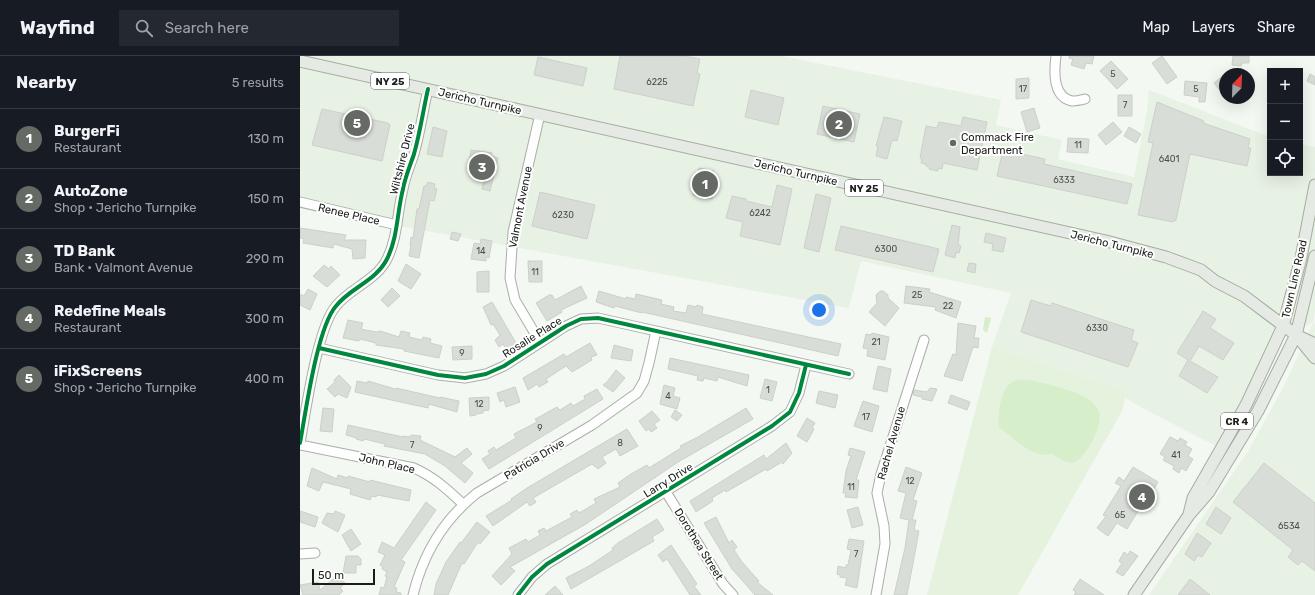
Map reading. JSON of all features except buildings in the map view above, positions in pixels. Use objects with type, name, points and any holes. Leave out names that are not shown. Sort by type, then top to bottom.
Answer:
[{"type":"main road","name":"Jericho Turnpike","points":[[300,61],[1106,241],[1166,257],[1201,270],[1215,280],[1244,296],[1296,335],[1315,344]]},
{"type":"main road","name":"Town Line Road","points":[[1283,326],[1301,258],[1315,185]]},
{"type":"main road","name":"Town Line Road","points":[[1296,335],[1315,256]]},
{"type":"main road","name":"CR 4","points":[[1189,515],[1193,498],[1246,405],[1283,326]]},
{"type":"main road","name":"Jericho Turnpike","points":[[1296,335],[1315,358]]},
{"type":"main road","name":"CR 4","points":[[1134,595],[1189,515],[1209,492],[1244,436],[1296,335]]},
{"type":"street","points":[[1056,56],[1054,72],[1056,85],[1061,95],[1072,101],[1085,99]]},
{"type":"street","name":"Wiltshire Drive","points":[[300,444],[319,348],[329,317],[336,306],[376,274],[386,261],[392,246],[402,191],[414,153],[428,89]]},
{"type":"street","name":"Valmont Avenue","points":[[540,114],[513,232],[510,278],[515,300],[540,342]]},
{"type":"street","name":"Renee Place","points":[[300,202],[397,225]]},
{"type":"street","name":"Rosalie Place","points":[[319,348],[438,375],[465,378],[486,374],[504,366],[540,342],[581,319],[598,318],[806,366],[848,374]]},
{"type":"street","name":"Patricia Drive","points":[[413,595],[421,571],[436,538],[446,522],[463,504],[477,493],[592,425],[637,393],[644,381],[656,331]]},
{"type":"street","name":"Rachel Avenue","points":[[876,595],[885,544],[884,526],[877,493],[905,397],[924,340]]},
{"type":"street","name":"Larry Drive","points":[[518,595],[532,577],[547,564],[772,426],[790,412],[799,392],[806,366]]},
{"type":"street","name":"John Place","points":[[300,444],[414,468],[441,483],[463,504]]},
{"type":"street","name":"Dorothea Street","points":[[666,492],[723,584],[733,595]]},
{"type":"street","points":[[300,554],[315,553]]},
{"type":"shaded area","points":[[300,56],[781,56],[1001,100],[996,125],[1062,140],[1058,159],[1134,177],[1147,111],[1149,90],[1267,136],[1267,176],[1303,176],[1303,145],[1315,147],[1315,311],[1313,323],[1280,333],[1216,446],[1125,398],[1123,390],[992,347],[1011,293],[861,261],[849,308],[300,208]]},
{"type":"shaded area","points":[[985,317],[991,318],[987,333],[983,330]]},
{"type":"shaded area","points":[[1313,323],[1315,324],[1315,595],[1149,595],[1248,451],[1282,390]]},
{"type":"shaded area","points":[[992,347],[1123,390],[1125,398],[1122,411],[1018,595],[927,595]]},
{"type":"shaded area","points":[[1017,380],[1028,380],[1056,386],[1077,393],[1093,403],[1098,409],[1100,415],[1094,438],[1079,459],[1071,462],[1065,461],[1052,454],[1045,455],[1030,451],[999,427],[999,408],[1006,388],[1010,383]]},
{"type":"cycle path","points":[[300,443],[313,371],[323,332],[329,317],[336,306],[348,294],[370,279],[382,267],[391,251],[406,176],[414,154],[428,89]]},
{"type":"cycle path","points":[[319,348],[438,375],[465,378],[486,374],[504,366],[566,326],[581,319],[598,318],[849,374]]},
{"type":"cycle path","points":[[518,595],[532,577],[547,564],[772,426],[790,412],[799,393],[806,365]]},
{"type":"place","name":"iFixScreens","points":[[357,123]]},
{"type":"place","name":"AutoZone","points":[[839,124]]},
{"type":"place","name":"Commack Fire Department","points":[[953,143]]},
{"type":"place","name":"TD Bank","points":[[482,167]]},
{"type":"place","name":"BurgerFi","points":[[705,184]]},
{"type":"place","name":"Redefine Meals","points":[[1142,497]]}]
